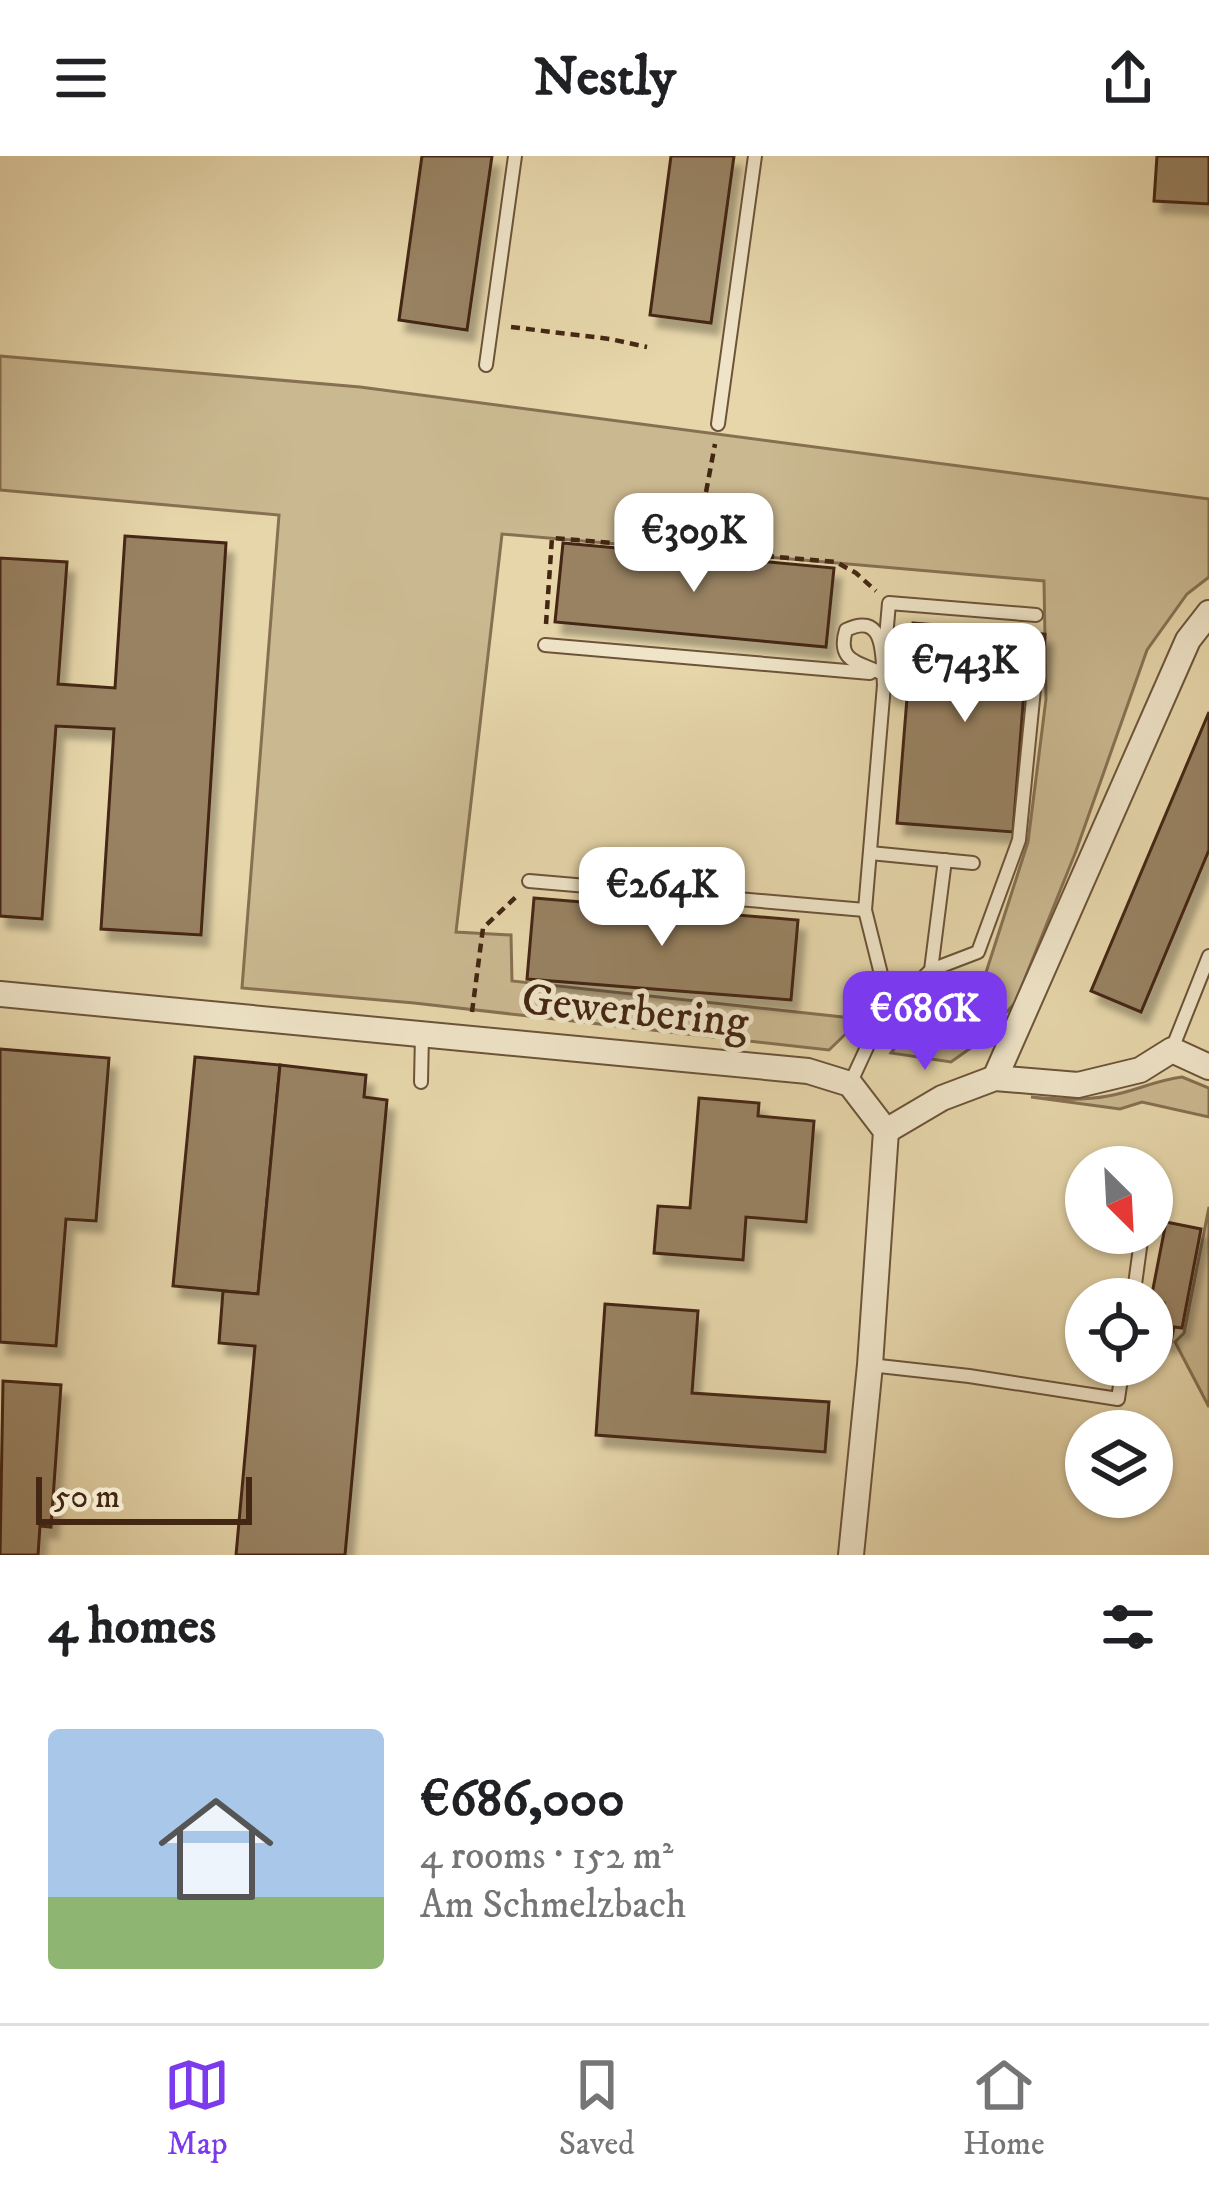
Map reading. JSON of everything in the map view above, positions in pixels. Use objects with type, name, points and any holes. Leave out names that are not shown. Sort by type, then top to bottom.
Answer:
[{"type":"street","points":[[995,1078],[1188,640],[1209,613]]},
{"type":"street","name":"Gewerbering","points":[[0,994],[808,1071],[850,1084]]},
{"type":"street","points":[[886,1131],[942,1098],[995,1078],[1078,1084],[1140,1070],[1172,1050],[1209,1067]]},
{"type":"street","points":[[850,1084],[886,1131],[851,1555]]},
{"type":"lane","points":[[487,365],[515,156]]},
{"type":"lane","points":[[718,424],[754,156]]},
{"type":"lane","points":[[880,1019],[882,978],[866,910],[889,603],[1036,615]]},
{"type":"lane","points":[[544,644],[883,674]]},
{"type":"lane","points":[[850,1084],[880,1019],[931,970],[978,952],[1019,840],[1034,688]]},
{"type":"lane","points":[[870,853],[973,863]]},
{"type":"lane","points":[[931,970],[945,860]]},
{"type":"lane","points":[[529,881],[866,910]]},
{"type":"lane","points":[[1172,1050],[1209,956]]},
{"type":"lane","points":[[421,1082],[422,1033]]},
{"type":"lane","points":[[870,1365],[1118,1399],[1120,1386]]},
{"type":"path","points":[[492,324],[647,347]]},
{"type":"path","points":[[695,551],[718,424]]},
{"type":"path","points":[[544,644],[552,538],[836,562],[856,572],[889,603]]},
{"type":"path","points":[[469,1038],[484,928],[529,881]]},
{"type":"shaded area","points":[[0,356],[360,387],[1209,499],[1209,577],[1187,594],[1147,650],[1076,851],[1015,1003],[979,1042],[951,1062],[891,1053],[910,1027],[944,1018],[980,991],[1028,842],[1046,699],[1044,581],[502,534],[456,932],[511,935],[512,981],[861,1019],[829,1050],[242,988],[279,515],[0,490]]},
{"type":"shaded area","points":[[1182,1077],[1209,1088],[1209,1117],[1142,1102],[1120,1109],[1031,1097],[1098,1098]]},
{"type":"shaded area","points":[[1209,1207],[1209,1407],[1175,1342],[1184,1333]]},
{"type":"building","points":[[422,156],[492,156],[467,330],[399,320]]},
{"type":"building","points":[[671,156],[734,156],[711,323],[650,315]]},
{"type":"building","points":[[1157,156],[1209,156],[1209,204],[1154,201]]},
{"type":"building","points":[[125,536],[226,543],[201,935],[101,929],[114,729],[56,726],[42,919],[0,916],[0,558],[67,562],[58,684],[115,688]]},
{"type":"building","points":[[563,543],[834,568],[826,647],[555,622]]},
{"type":"building","points":[[913,623],[1045,634],[1042,681],[1025,679],[1013,832],[897,823]]},
{"type":"building","points":[[1209,712],[1209,850],[1141,1012],[1091,991]]},
{"type":"building","points":[[534,898],[798,920],[791,1000],[527,979]]},
{"type":"building","points":[[0,1049],[109,1058],[96,1221],[66,1219],[56,1346],[0,1342]]},
{"type":"building","points":[[195,1057],[280,1065],[258,1294],[173,1286]]},
{"type":"building","points":[[280,1065],[366,1075],[364,1097],[387,1100],[345,1555],[236,1555],[255,1346],[219,1343],[223,1291],[258,1294]]},
{"type":"building","points":[[699,1098],[759,1103],[758,1116],[814,1121],[806,1222],[746,1217],[743,1260],[654,1253],[658,1206],[690,1208]]},
{"type":"building","points":[[1173,1223],[1201,1229],[1182,1328],[1174,1327],[1173,1332],[1173,1278],[1155,1278],[1160,1254],[1173,1254]]},
{"type":"building","points":[[605,1304],[698,1311],[692,1393],[829,1402],[825,1452],[596,1435]]},
{"type":"building","points":[[3,1381],[61,1385],[51,1527],[40,1526],[38,1555],[0,1555]]}]
